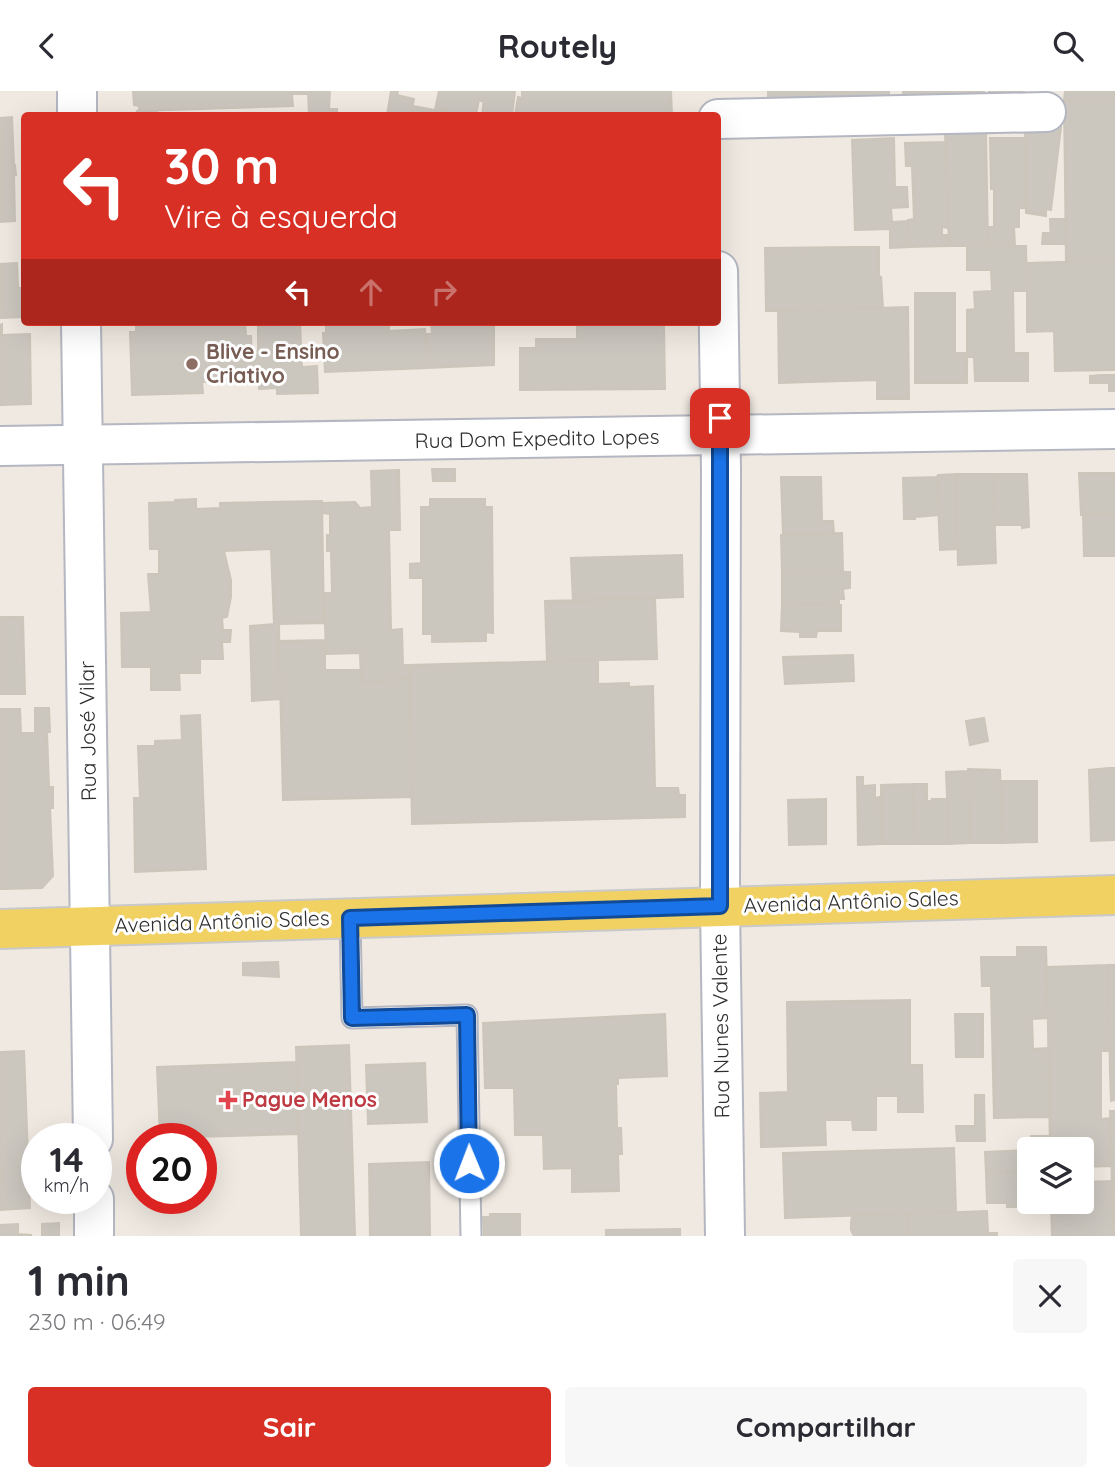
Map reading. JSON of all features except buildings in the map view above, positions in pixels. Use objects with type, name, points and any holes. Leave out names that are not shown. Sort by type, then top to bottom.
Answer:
[{"type":"main road","name":"Avenida Antônio Sales","points":[[0,929],[1115,895]]},
{"type":"street","points":[[77,91],[77,112]]},
{"type":"street","points":[[715,91],[716,112]]},
{"type":"street","points":[[721,117],[1046,112]]},
{"type":"street","name":"Rua José Vilar","points":[[81,326],[93,1123]]},
{"type":"street","name":"Rua Nunes Valente","points":[[719,326],[720,906],[725,1236]]},
{"type":"street","name":"Rua Dom Expedito Lopes","points":[[0,446],[1115,429]]},
{"type":"street","points":[[94,1214],[94,1236]]},
{"type":"lane","points":[[350,918],[352,1018],[467,1015],[471,1236]]},
{"type":"place","name":"Blive - Ensino Criativo","points":[[192,364]]},
{"type":"place","name":"Pague Menos","points":[[228,1100]]},
{"type":"route","points":[[469,1163],[467,1015],[352,1018],[350,918],[720,906],[720,418]]}]
